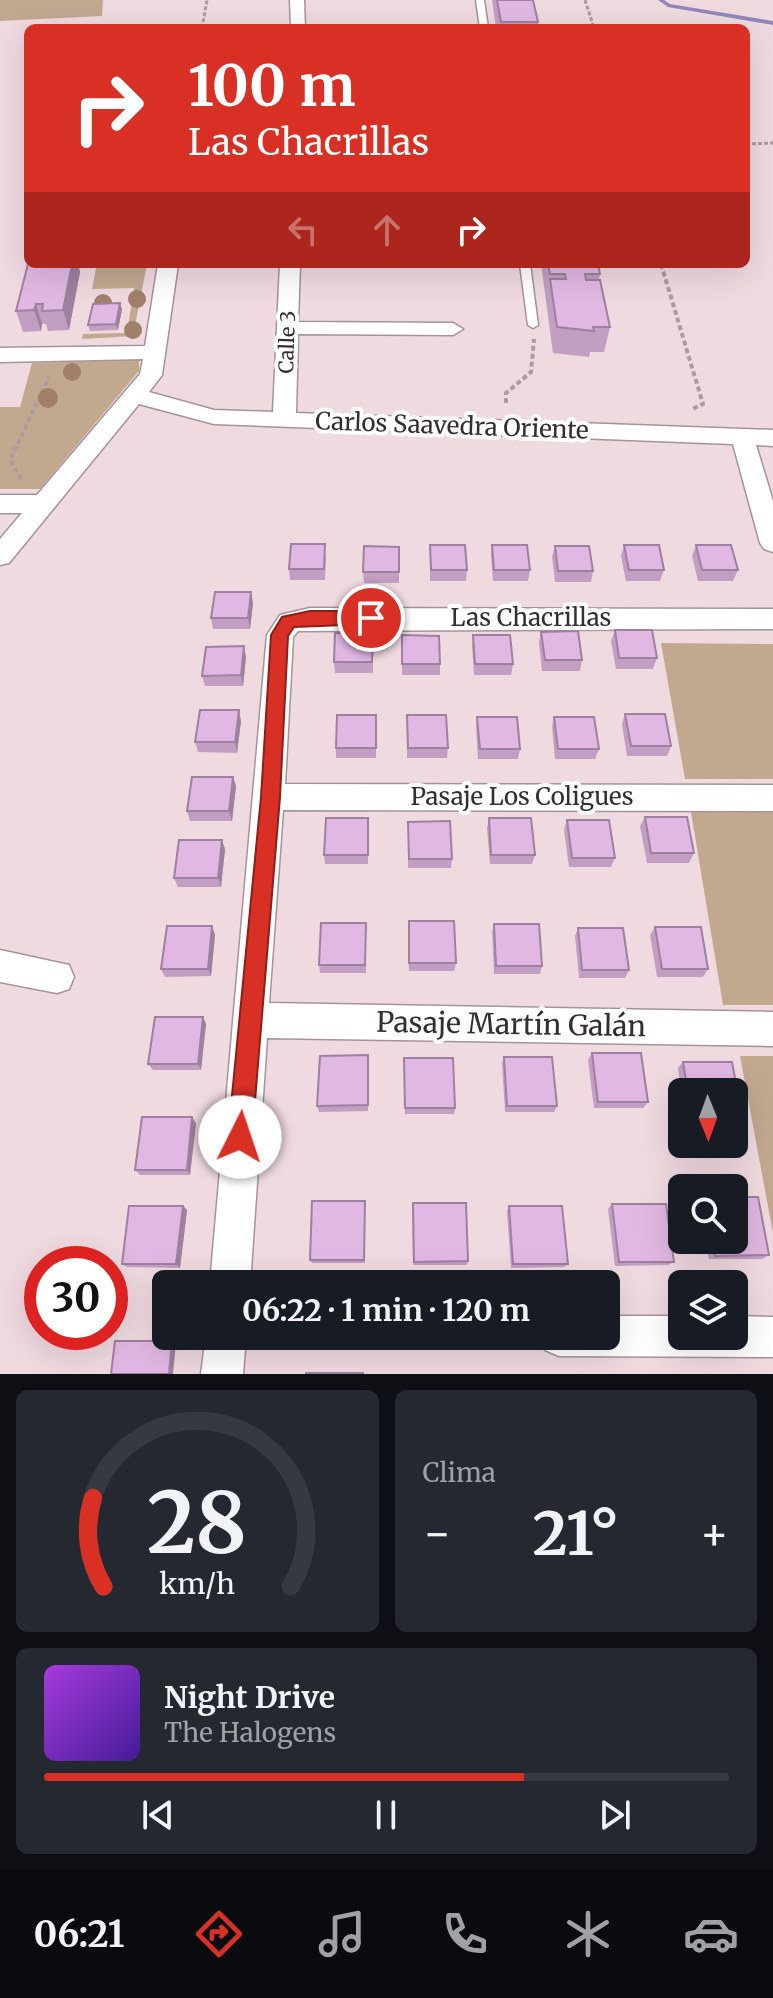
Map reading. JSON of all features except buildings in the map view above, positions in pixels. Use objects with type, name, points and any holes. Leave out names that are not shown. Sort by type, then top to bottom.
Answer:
[{"type":"street","points":[[297,0],[298,24]]},
{"type":"street","points":[[0,556],[151,375],[167,268]]},
{"type":"street","name":"Calle 3","points":[[284,420],[290,268]]},
{"type":"street","points":[[288,328],[453,329]]},
{"type":"street","points":[[0,355],[155,352]]},
{"type":"street","name":"Carlos Saavedra Oriente","points":[[134,395],[214,417],[773,438]]},
{"type":"street","points":[[742,437],[773,543]]},
{"type":"street","points":[[0,504],[43,504]]},
{"type":"street","name":"Las Chacrillas","points":[[270,797],[280,635],[289,622],[310,618],[773,619]]},
{"type":"street","points":[[231,1270],[249,1020],[270,797]]},
{"type":"street","name":"Pasaje Los Coligues","points":[[270,797],[773,798]]},
{"type":"street","points":[[0,966],[57,977]]},
{"type":"street","name":"Pasaje Martín Galán","points":[[249,1020],[773,1029]]},
{"type":"street","points":[[620,1336],[773,1337]]},
{"type":"street","points":[[222,1374],[225,1350]]},
{"type":"lane","points":[[480,0],[483,24]]},
{"type":"lane","points":[[526,268],[533,325]]},
{"type":"path","points":[[203,24],[207,0]]},
{"type":"path","points":[[585,0],[593,24]]},
{"type":"path","points":[[750,144],[773,143]]},
{"type":"path","points":[[662,268],[703,404],[668,421],[668,434]]},
{"type":"path","points":[[507,428],[506,393],[528,380],[536,358],[533,325]]},
{"type":"path","points":[[23,483],[10,460],[50,373],[46,366]]},
{"type":"shaded area","points":[[0,0],[103,0],[102,16],[0,21]]},
{"type":"shaded area","points":[[96,268],[146,268],[133,336],[82,339],[83,334],[127,333],[134,288],[92,289]]},
{"type":"shaded area","points":[[139,360],[139,371],[40,489],[0,489],[0,407],[20,407],[32,363]]},
{"type":"shaded area","points":[[661,643],[773,644],[773,779],[685,779]]},
{"type":"shaded area","points":[[690,806],[773,808],[773,1005],[723,1005]]},
{"type":"shaded area","points":[[740,1056],[773,1056],[773,1233],[748,1099],[748,1078],[744,1078]]},
{"type":"waterway","points":[[661,0],[668,5],[773,23]]},
{"type":"route","points":[[240,1137],[270,797],[280,635],[289,622],[310,618],[371,618]]}]
